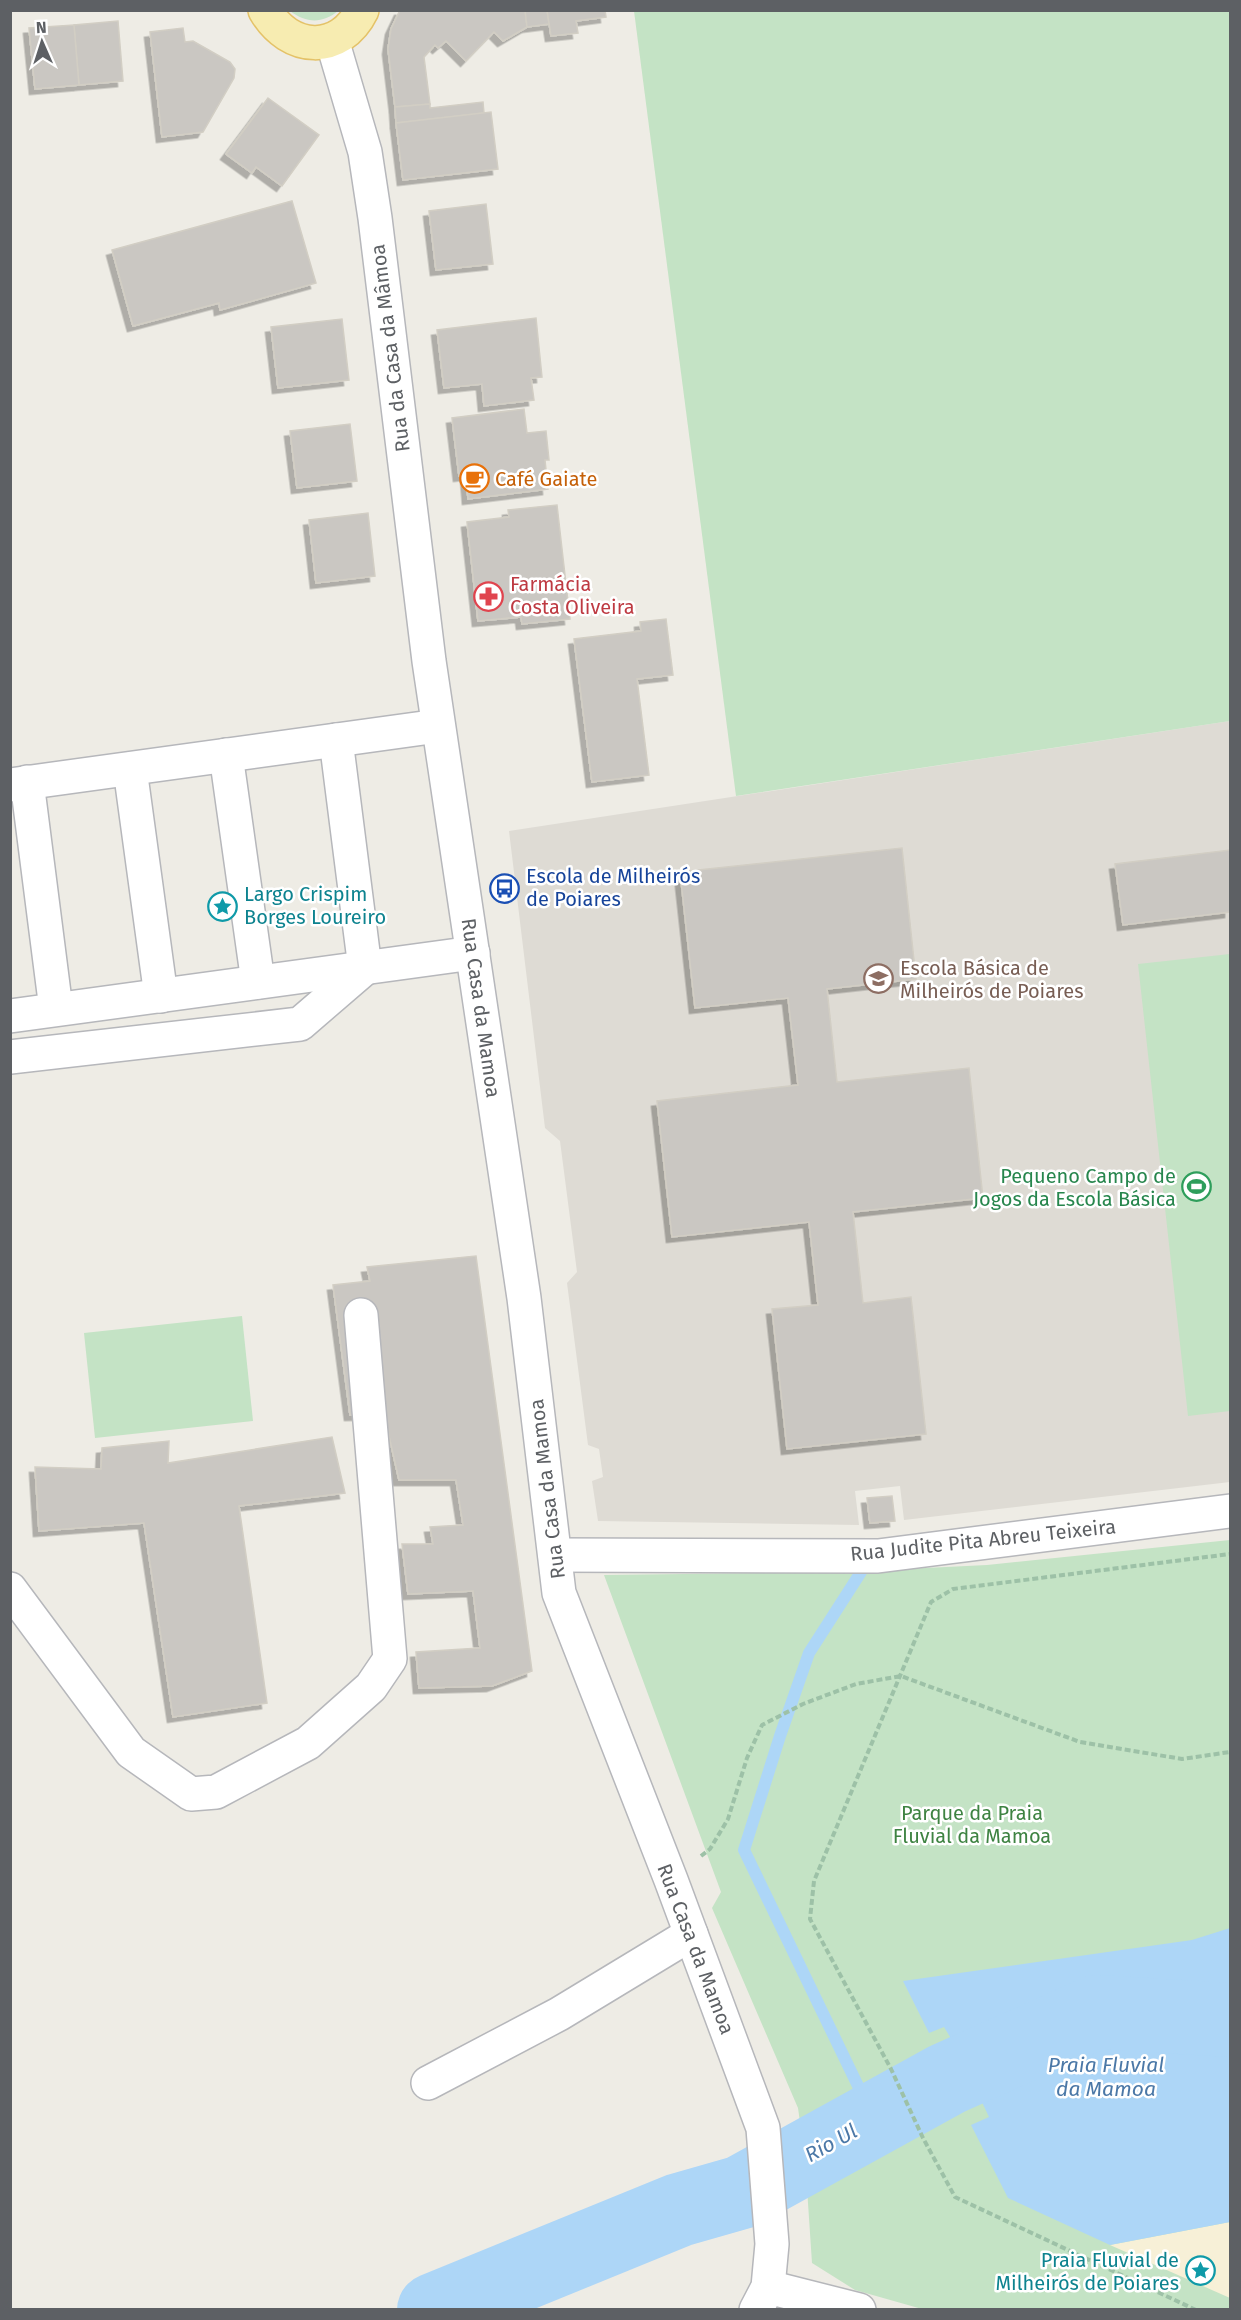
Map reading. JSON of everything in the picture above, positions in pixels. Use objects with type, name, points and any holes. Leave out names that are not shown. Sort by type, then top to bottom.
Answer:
[{"type":"main road","points":[[265,10],[272,22],[284,34],[299,41],[316,43],[332,40],[346,32],[357,20],[362,10]]},
{"type":"street","name":"Rua da Casa da Mâmoa","points":[[332,40],[365,152],[429,661]]},
{"type":"street","name":"Rua Casa da Mamoa","points":[[429,661],[524,1298],[559,1593],[671,1880],[763,2128],[771,2244],[762,2298]]},
{"type":"street","points":[[56,1009],[19,783],[438,726]]},
{"type":"street","points":[[336,740],[365,968]]},
{"type":"street","points":[[226,755],[258,982]]},
{"type":"street","points":[[130,769],[161,996]]},
{"type":"street","points":[[10,1016],[473,953]]},
{"type":"street","points":[[10,1057],[300,1024],[365,968]]},
{"type":"street","points":[[10,1588],[131,1752],[191,1794],[216,1792],[308,1743],[371,1687],[390,1659],[361,1315]]},
{"type":"street","name":"Rua Judite Pita Abreu Teixeira","points":[[555,1555],[878,1556],[1230,1511]]},
{"type":"street","points":[[428,2083],[559,2014],[691,1934]]},
{"type":"street","points":[[762,2298],[859,2310]]},
{"type":"path","points":[[1196,2310],[955,2197],[923,2138],[891,2069],[810,1919],[814,1881],[931,1602],[953,1589],[1230,1554]]},
{"type":"path","points":[[671,1880],[710,1849],[728,1819],[747,1758],[762,1725],[803,1704],[856,1684],[901,1676],[1080,1742],[1182,1759],[1230,1752]]},
{"type":"shaded area","name":"Escola Básica de Milheirós de Poiares","points":[[1230,721],[1230,1482],[904,1520],[900,1486],[855,1491],[859,1525],[598,1521],[592,1481],[603,1477],[599,1449],[588,1445],[567,1283],[577,1272],[560,1141],[545,1128],[509,831]]},
{"type":"green space","points":[[290,11],[338,11],[320,20],[308,20]]},
{"type":"green space","points":[[634,11],[1230,11],[1230,721],[736,796]]},
{"type":"green space","name":"Pequeno Campo de Jogos da Escola Básica","points":[[1230,954],[1230,1411],[1188,1416],[1138,964]]},
{"type":"green space","points":[[242,1316],[253,1421],[95,1438],[84,1333]]},
{"type":"green space","name":"Parque da Praia Fluvial da Mamoa","points":[[1230,1540],[1230,2309],[922,2309],[855,2290],[812,2263],[805,2158],[798,2108],[712,1908],[721,1892],[604,1575],[844,1572],[987,1565]]},
{"type":"sand","name":"Praia Fluvial de Milheirós de Poiares","points":[[1230,2222],[1230,2298],[1110,2245]]},
{"type":"water","name":"Praia Fluvial da Mamoa","points":[[1230,1928],[1230,2222],[1110,2245],[1008,2198],[971,2125],[989,2117],[973,2083],[954,2092],[942,2070],[963,2058],[944,2027],[929,2033],[903,1981],[1192,1940]]},
{"type":"building","points":[[400,10],[525,10],[527,27],[503,41],[494,32],[466,61],[446,41],[438,48],[435,45],[424,57],[430,104],[395,107],[388,49],[391,29]]},
{"type":"building","points":[[525,10],[547,10],[549,24],[527,27]]},
{"type":"building","points":[[547,10],[605,10],[606,17],[576,21],[578,33],[551,36]]},
{"type":"building","points":[[118,21],[123,81],[79,85],[74,25]]},
{"type":"building","points":[[74,25],[79,85],[35,89],[29,28]]},
{"type":"building","points":[[183,28],[185,42],[193,41],[230,62],[235,69],[234,78],[203,132],[162,137],[150,32]]},
{"type":"building","points":[[268,98],[319,135],[282,186],[256,167],[252,173],[226,154]]},
{"type":"building","points":[[483,102],[484,113],[396,123],[395,107],[430,104],[430,108]]},
{"type":"building","points":[[491,112],[498,169],[403,180],[396,123]]},
{"type":"building","points":[[292,201],[316,283],[220,310],[219,303],[133,326],[112,250]]},
{"type":"building","points":[[486,204],[493,264],[436,270],[429,211]]},
{"type":"building","points":[[536,318],[542,377],[531,378],[534,400],[484,406],[482,384],[444,388],[437,330]]},
{"type":"building","points":[[342,319],[349,380],[278,388],[271,327]]},
{"type":"building","points":[[524,409],[527,433],[546,431],[549,460],[545,460],[548,489],[468,499],[466,475],[459,476],[452,418]]},
{"type":"building","points":[[350,424],[357,481],[297,488],[290,431]]},
{"type":"building","points":[[557,505],[570,619],[522,624],[521,617],[478,621],[467,522],[509,517],[508,510]]},
{"type":"building","points":[[368,513],[375,576],[316,583],[309,520]]},
{"type":"building","points":[[666,619],[673,675],[637,679],[649,775],[592,782],[574,639],[641,631],[640,622]]},
{"type":"building","points":[[902,848],[916,979],[827,989],[837,1082],[969,1068],[983,1198],[853,1212],[863,1303],[911,1297],[926,1434],[787,1449],[772,1309],[818,1305],[809,1222],[672,1237],[657,1101],[798,1085],[788,998],[695,1008],[680,872]]},
{"type":"building","points":[[1230,850],[1230,912],[1123,925],[1115,864]]},
{"type":"building","points":[[476,1256],[532,1671],[492,1686],[419,1688],[416,1652],[480,1648],[473,1591],[408,1594],[402,1544],[433,1544],[430,1527],[463,1525],[456,1480],[399,1480],[384,1414],[350,1415],[333,1285],[370,1281],[367,1267]]},
{"type":"building","points":[[332,1437],[345,1493],[239,1506],[267,1703],[173,1717],[144,1523],[39,1531],[35,1467],[101,1469],[102,1448],[169,1441],[168,1463]]},
{"type":"building","points":[[892,1496],[895,1521],[870,1523],[867,1498]]},
{"type":"waterway","points":[[861,1572],[809,1653],[744,1850],[874,2119]]},
{"type":"waterway","name":"Rio Ul","points":[[434,2310],[679,2210],[742,2192],[947,2079],[1097,2012],[1230,2020]]},
{"type":"place","name":"Café Gaiate","points":[[474,479]]},
{"type":"place","name":"Farmácia Costa Oliveira","points":[[489,596]]},
{"type":"place","name":"Escola de Milheirós de Poiares","points":[[505,888]]},
{"type":"place","name":"Largo Crispim Borges Loureiro","points":[[223,906]]},
{"type":"place","name":"Escola Básica de Milheirós de Poiares","points":[[879,979]]},
{"type":"place","name":"Pequeno Campo de Jogos da Escola Básica","points":[[1197,1187]]},
{"type":"place","name":"Praia Fluvial de Milheirós de Poiares","points":[[1200,2271]]}]
